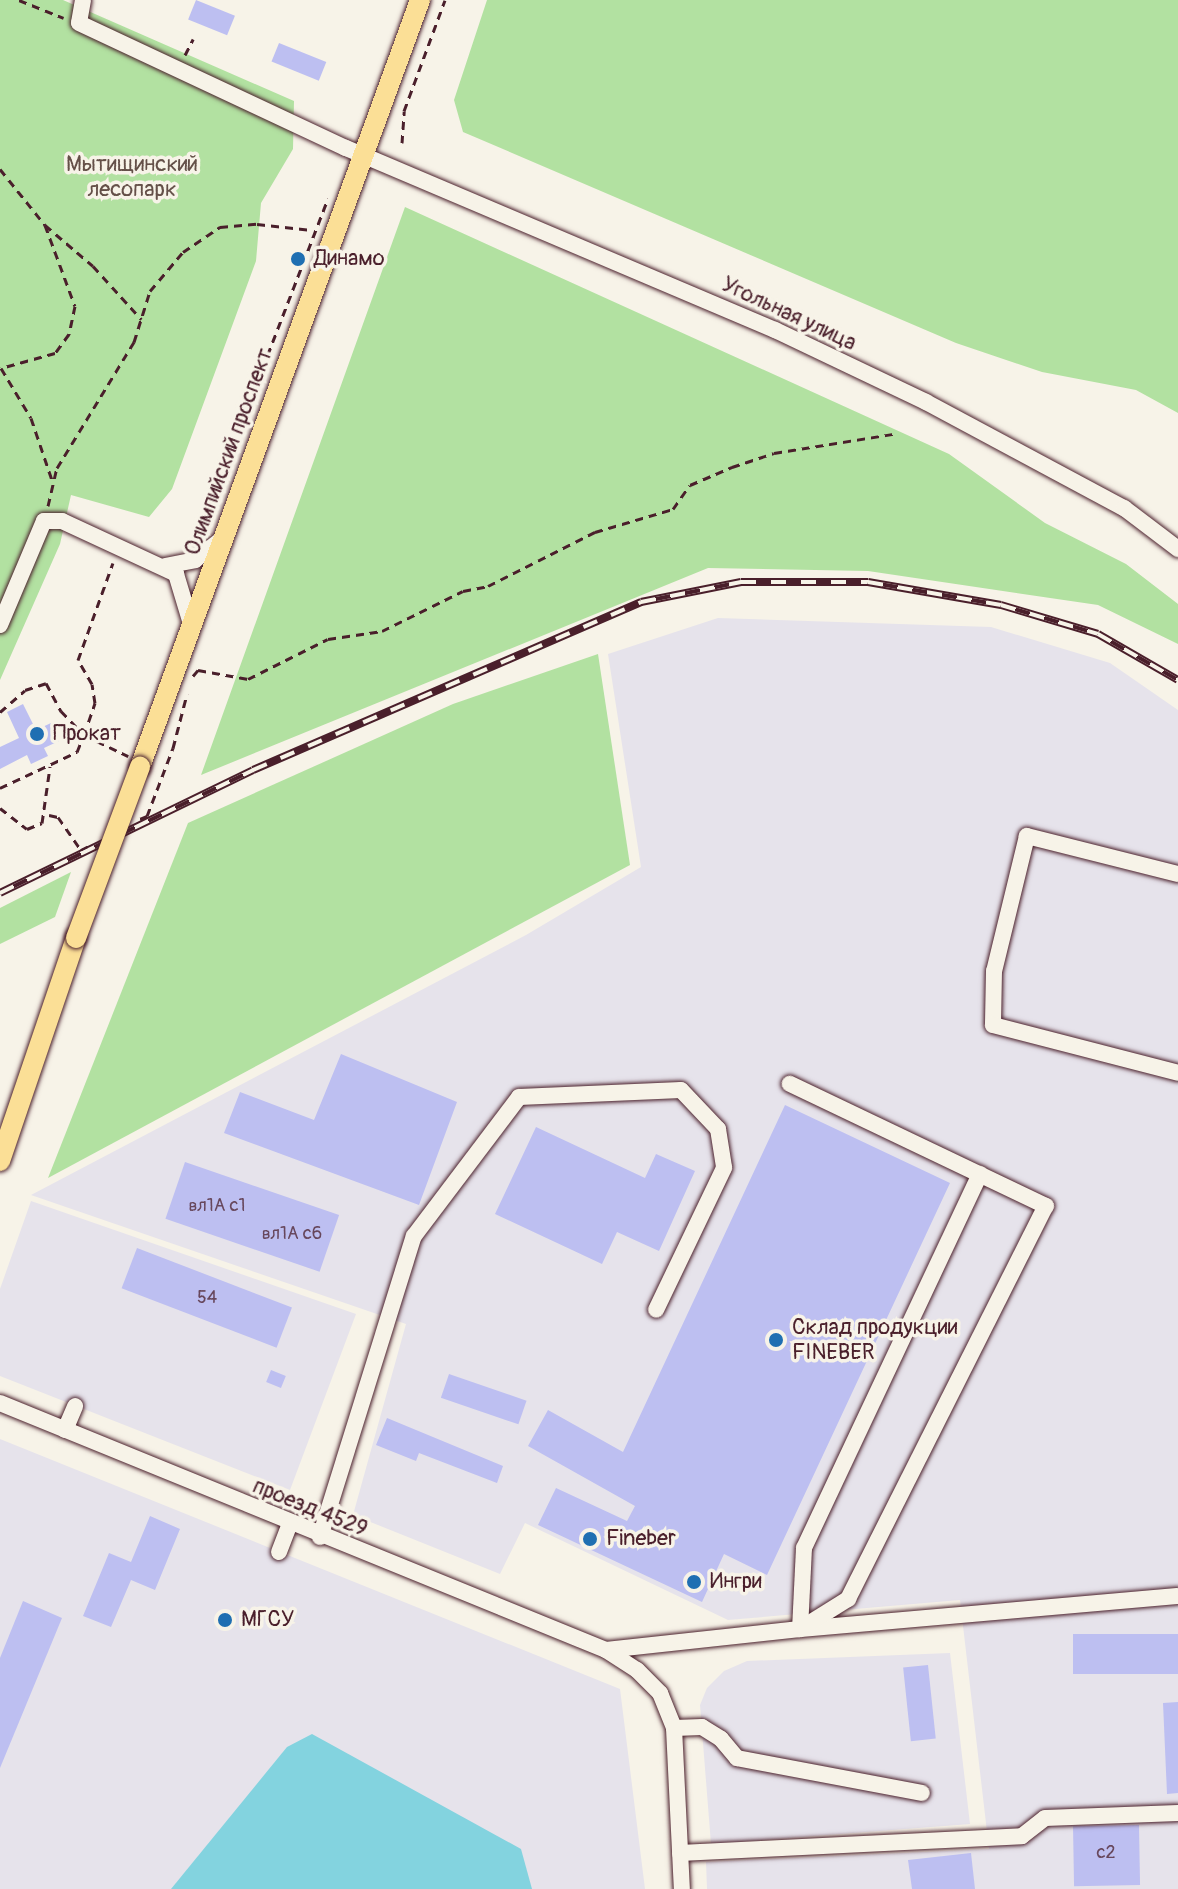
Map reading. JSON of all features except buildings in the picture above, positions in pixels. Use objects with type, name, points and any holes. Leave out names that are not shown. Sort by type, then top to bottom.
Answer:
[{"type":"main road","name":"Олимпийский проспект","points":[[0,1161],[132,765],[224,538],[420,0]]},
{"type":"street","points":[[79,23],[83,0]]},
{"type":"street","name":"Угольная улица","points":[[79,23],[364,155],[775,330],[926,402],[1124,508],[1178,549]]},
{"type":"street","points":[[0,625],[44,521],[62,521],[165,566],[183,586],[191,624]]},
{"type":"street","points":[[165,566],[195,560],[224,538]]},
{"type":"street","points":[[1178,874],[1027,836],[994,971],[993,1025],[1178,1073]]},
{"type":"street","points":[[790,1084],[1046,1206],[848,1599],[800,1629]]},
{"type":"street","points":[[320,1537],[414,1236],[519,1097],[681,1090],[718,1129],[724,1168],[656,1310]]},
{"type":"street","points":[[800,1629],[804,1548],[980,1174]]},
{"type":"street","name":"проезд 4529","points":[[0,1403],[320,1537],[606,1650],[637,1670],[660,1693],[674,1728]]},
{"type":"street","points":[[65,1430],[75,1406]]},
{"type":"street","points":[[279,1552],[290,1524]]},
{"type":"street","points":[[606,1650],[800,1629],[1178,1596]]},
{"type":"street","points":[[682,1889],[674,1728],[702,1727],[721,1739],[737,1758],[922,1793]]},
{"type":"street","points":[[680,1853],[1022,1836],[1045,1818],[1178,1813]]},
{"type":"path","points":[[19,0],[79,23]]},
{"type":"path","points":[[402,143],[404,111],[445,0]]},
{"type":"path","points":[[0,169],[45,225],[93,266],[141,319]]},
{"type":"path","points":[[196,541],[312,230],[329,195]]},
{"type":"path","points":[[44,521],[53,483],[134,342],[150,291],[183,252],[220,227],[257,224],[312,230]]},
{"type":"path","points":[[45,225],[75,306],[69,334],[55,353],[1,368],[31,418],[53,483]]},
{"type":"path","points":[[198,670],[248,679],[328,639],[382,631],[463,591],[488,586],[595,532],[673,509],[690,485],[732,467],[774,453],[893,434]]},
{"type":"path","points":[[0,788],[77,752],[95,703],[92,684],[78,660],[119,544]]},
{"type":"path","points":[[0,712],[25,690],[46,683],[61,711],[84,735],[128,756],[132,765]]},
{"type":"path","points":[[0,808],[27,829],[42,823],[50,765]]},
{"type":"shaded area","points":[[718,618],[991,627],[1110,663],[1178,710],[1178,1889],[707,1889],[706,1862],[989,1849],[960,1600],[728,1620],[525,1523],[500,1574],[353,1515],[406,1324],[31,1195],[526,935],[641,867],[608,654]]},
{"type":"shaded area","points":[[31,1201],[356,1314],[290,1490],[0,1376],[0,1289]]},
{"type":"shaded area","name":"МГСУ","points":[[0,1439],[620,1689],[645,1889],[0,1889]]},
{"type":"shaded area","points":[[950,1653],[970,1824],[711,1844],[700,1705],[707,1688],[724,1671],[747,1661]]},
{"type":"green space","name":"Мытищинский лесопарк","points":[[0,0],[63,0],[294,101],[293,149],[261,203],[256,261],[172,489],[149,517],[71,495],[60,544],[0,680]]},
{"type":"green space","points":[[487,0],[1178,0],[1178,413],[1136,390],[1042,372],[956,343],[463,132],[454,100]]},
{"type":"green space","points":[[405,207],[949,454],[1045,523],[1126,564],[1178,604],[1178,644],[1098,605],[868,571],[708,568],[201,775]]},
{"type":"green space","points":[[598,654],[630,865],[48,1178],[188,823],[453,704]]},
{"type":"green space","points":[[71,872],[55,917],[0,944],[0,908]]},
{"type":"water","points":[[312,1734],[521,1849],[532,1889],[171,1889],[287,1747]]},
{"type":"railway","points":[[0,893],[253,770],[641,602],[741,582],[868,582],[1001,605],[1098,634],[1178,680]]},
{"type":"place","name":"Динамо","points":[[298,259]]},
{"type":"place","name":"Прокат","points":[[37,734]]},
{"type":"place","name":"Склад продукции FINEBER","points":[[776,1340]]},
{"type":"place","name":"Fineber","points":[[590,1539]]},
{"type":"place","name":"Ингри","points":[[694,1582]]},
{"type":"place","name":"МГСУ","points":[[225,1620]]}]
